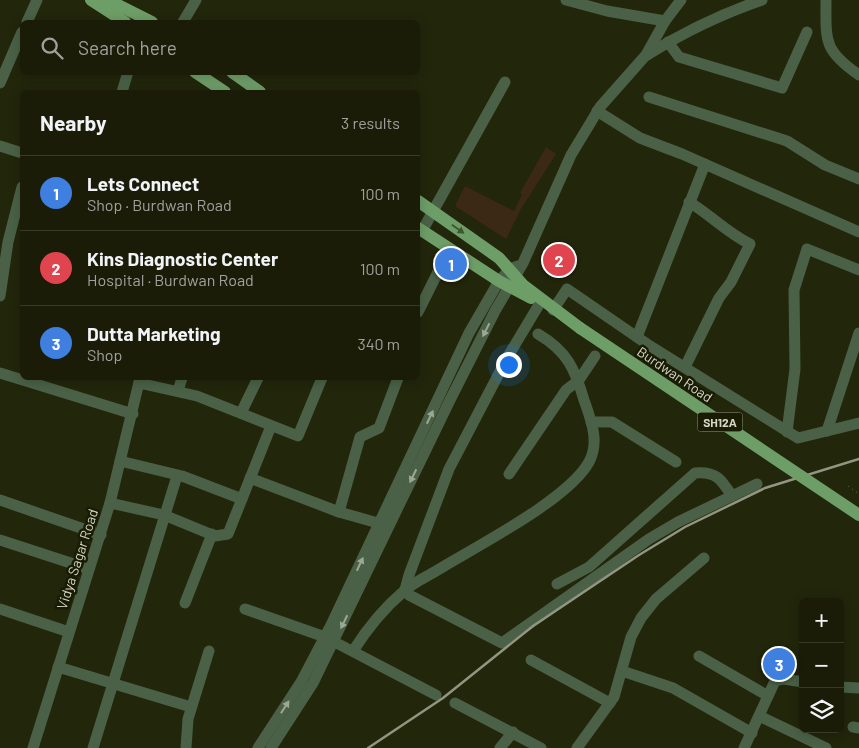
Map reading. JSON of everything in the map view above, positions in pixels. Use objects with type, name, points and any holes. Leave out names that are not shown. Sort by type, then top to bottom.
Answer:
[{"type":"main road","points":[[91,0],[121,20]]},
{"type":"main road","points":[[108,0],[132,14],[147,20]]},
{"type":"main road","points":[[200,75],[222,90]]},
{"type":"main road","points":[[236,75],[257,90]]},
{"type":"main road","name":"Burdwan Road","points":[[420,202],[499,258],[523,285],[547,306]]},
{"type":"main road","name":"Burdwan Road","points":[[420,230],[504,284],[547,306],[859,515]]},
{"type":"street","points":[[28,20],[37,0]]},
{"type":"street","points":[[184,20],[196,0]]},
{"type":"street","points":[[566,0],[607,11],[665,21]]},
{"type":"street","points":[[646,55],[665,21],[681,0]]},
{"type":"street","points":[[271,748],[313,683],[329,639],[384,525],[450,400],[504,284],[513,272],[523,264],[571,155],[597,111],[627,74],[646,55],[727,12],[762,0]]},
{"type":"street","points":[[826,0],[826,38],[830,50],[859,75]]},
{"type":"street","points":[[668,42],[679,57],[782,88],[807,32]]},
{"type":"street","points":[[0,83],[20,37]]},
{"type":"street","points":[[123,90],[127,75]]},
{"type":"street","points":[[420,230],[434,212],[505,82]]},
{"type":"street","points":[[649,97],[787,142],[826,165],[859,179]]},
{"type":"street","points":[[597,111],[640,138],[859,232]]},
{"type":"street","points":[[0,146],[20,152]]},
{"type":"street","points":[[637,337],[704,164]]},
{"type":"street","points":[[0,296],[8,242],[20,200]]},
{"type":"street","points":[[685,367],[719,298],[732,282],[750,244],[730,234],[710,215],[689,202]]},
{"type":"street","points":[[787,432],[795,369],[794,290],[807,249],[859,270]]},
{"type":"street","points":[[420,308],[449,250]]},
{"type":"street","points":[[405,590],[449,469],[507,358],[547,306],[567,289],[637,337],[798,438],[859,424]]},
{"type":"street","points":[[827,431],[859,333]]},
{"type":"street","points":[[353,651],[376,620],[405,590],[547,503],[577,477],[589,462],[593,449],[594,432],[579,380],[566,356],[538,334]]},
{"type":"street","points":[[509,474],[566,390],[579,380],[595,356]]},
{"type":"street","points":[[0,373],[20,377]]},
{"type":"street","points":[[140,380],[198,396],[298,436],[321,380]]},
{"type":"street","name":"Vidya Sagar Road","points":[[33,748],[88,569],[101,535],[133,414],[140,380]]},
{"type":"street","points":[[178,391],[181,380]]},
{"type":"street","points":[[240,413],[257,380]]},
{"type":"street","points":[[339,512],[360,437],[379,428],[397,380]]},
{"type":"street","points":[[42,382],[133,414]]},
{"type":"street","points":[[591,422],[612,422],[676,462]]},
{"type":"street","points":[[110,503],[164,516],[212,534],[222,536],[228,534],[271,426]]},
{"type":"street","points":[[120,461],[182,476],[242,499]]},
{"type":"street","points":[[556,584],[589,567],[695,473],[715,474],[720,477],[732,496]]},
{"type":"street","points":[[93,748],[177,476]]},
{"type":"street","points":[[250,478],[339,512],[384,525]]},
{"type":"street","points":[[405,590],[419,602],[502,644],[649,539],[678,522],[757,484]]},
{"type":"street","points":[[0,500],[101,535]]},
{"type":"street","points":[[185,603],[212,534]]},
{"type":"street","points":[[0,540],[88,569]]},
{"type":"street","points":[[577,748],[610,703],[618,688],[631,637],[641,618],[656,599],[704,558]]},
{"type":"street","points":[[245,608],[329,639],[436,694]]},
{"type":"street","points":[[0,609],[69,632]]},
{"type":"street","points":[[258,748],[329,639]]},
{"type":"street","points":[[186,748],[191,707],[209,651]]},
{"type":"street","points":[[699,656],[768,696]]},
{"type":"street","points":[[531,660],[610,703]]},
{"type":"street","points":[[58,667],[191,707]]},
{"type":"street","points":[[622,671],[673,688],[752,733]]},
{"type":"street","points":[[747,747],[768,696],[778,679],[799,682]]},
{"type":"street","points":[[844,687],[859,688]]},
{"type":"street","points":[[455,703],[541,748]]},
{"type":"street","points":[[760,716],[826,748]]},
{"type":"street","points":[[500,748],[513,732]]},
{"type":"path","points":[[848,486],[859,494]]},
{"type":"shaded area","points":[[546,147],[556,154],[521,209],[506,239],[455,206],[465,186],[514,211],[522,195],[520,193]]},
{"type":"railway","points":[[368,748],[443,698],[533,626],[639,555],[685,527],[765,488],[859,459]]},
{"type":"place","name":"Kins Diagnostic Center","points":[[559,260]]},
{"type":"place","name":"Lets Connect","points":[[451,264]]},
{"type":"place","name":"Dutta Marketing","points":[[779,664]]}]
